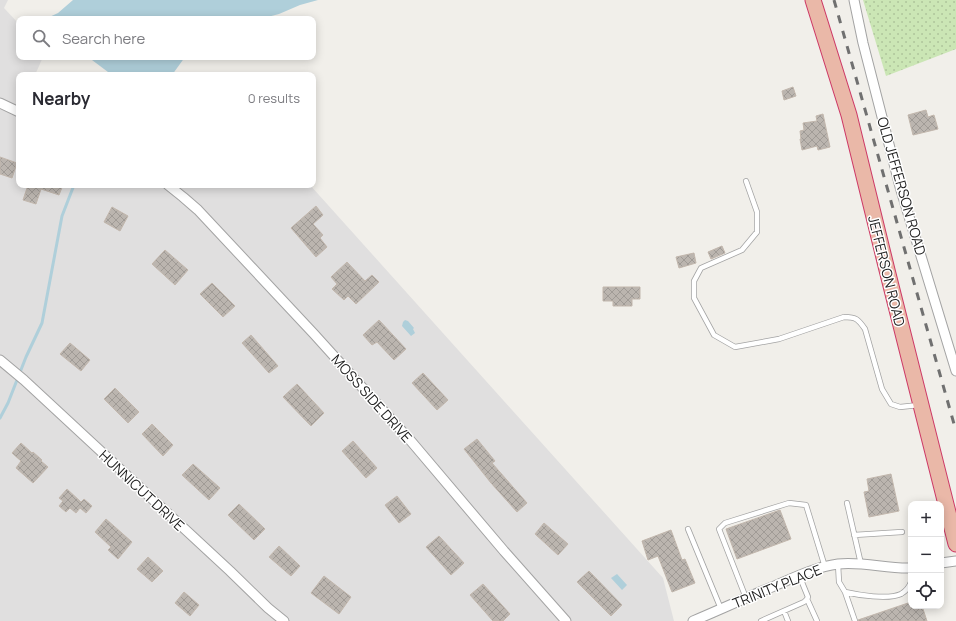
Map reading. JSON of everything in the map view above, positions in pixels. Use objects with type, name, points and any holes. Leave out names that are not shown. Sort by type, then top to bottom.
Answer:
[{"type":"highway","name":"JEFFERSON ROAD","points":[[813,0],[849,115],[956,544]]},
{"type":"street","name":"OLD JEFFERSON ROAD","points":[[854,0],[863,43],[900,187],[956,368]]},
{"type":"street","points":[[0,103],[16,111]]},
{"type":"street","name":"MOSS SIDE DRIVE","points":[[172,188],[198,210],[319,339],[410,440],[504,551],[566,621]]},
{"type":"street","name":"HUNNICUT DRIVE","points":[[0,360],[24,380],[268,608],[284,621]]},
{"type":"street","points":[[944,563],[956,561]]},
{"type":"street","name":"TRINITY PLACE","points":[[693,621],[800,575],[838,564],[861,564],[891,568],[908,568]]},
{"type":"lane","points":[[746,181],[757,212],[757,232],[742,250],[701,268],[694,281],[694,298],[714,335],[735,346],[779,339],[844,317],[854,317],[865,329],[882,389],[891,404],[900,406],[921,405]]},
{"type":"lane","points":[[746,598],[719,529],[725,523],[789,503],[806,505],[826,567]]},
{"type":"lane","points":[[846,503],[861,564]]},
{"type":"lane","points":[[688,529],[721,609]]},
{"type":"lane","points":[[854,535],[902,532]]},
{"type":"lane","points":[[838,564],[839,582],[855,621]]},
{"type":"lane","points":[[800,575],[808,597],[807,600],[817,621]]},
{"type":"lane","points":[[844,592],[892,596],[901,594],[908,589]]},
{"type":"lane","points":[[761,621],[807,600]]},
{"type":"lane","points":[[784,611],[788,621]]},
{"type":"shaded area","points":[[0,0],[8,0],[4,8],[16,21],[16,60],[42,60],[36,72],[16,72],[16,188],[313,188],[663,578],[674,621],[0,621]]},
{"type":"green space","points":[[863,0],[956,0],[956,49],[886,76]]},
{"type":"water","points":[[73,0],[318,0],[271,16],[52,16],[58,13]]},
{"type":"water","points":[[92,60],[183,60],[174,72],[108,72]]},
{"type":"water","points":[[405,320],[408,321],[414,328],[415,333],[411,336],[402,326]]},
{"type":"water","points":[[617,574],[627,585],[622,590],[611,578]]},
{"type":"building","points":[[793,87],[796,96],[784,100],[782,91]]},
{"type":"building","points":[[926,110],[928,117],[934,115],[938,129],[913,135],[908,115]]},
{"type":"building","points":[[823,114],[830,147],[818,150],[817,146],[802,150],[800,131],[804,130],[803,123],[817,121],[816,116]]},
{"type":"building","points":[[0,157],[16,163],[12,178],[0,174]]},
{"type":"building","points":[[27,188],[62,188],[59,195],[41,189],[36,204],[23,200]]},
{"type":"building","points":[[316,206],[323,215],[313,224],[323,235],[320,238],[327,247],[316,257],[291,228]]},
{"type":"building","points":[[112,207],[128,216],[120,231],[104,222]]},
{"type":"building","points":[[722,246],[725,253],[711,259],[708,252]]},
{"type":"building","points":[[165,250],[188,270],[175,285],[152,264]]},
{"type":"building","points":[[694,253],[696,263],[679,268],[676,257]]},
{"type":"building","points":[[347,262],[365,281],[372,275],[379,282],[356,304],[348,296],[344,300],[332,289],[337,284],[331,277]]},
{"type":"building","points":[[212,283],[235,306],[223,317],[200,294]]},
{"type":"building","points":[[603,287],[640,287],[640,299],[632,299],[632,306],[613,306],[613,301],[603,301]]},
{"type":"building","points":[[379,320],[406,349],[394,360],[377,342],[372,345],[363,335]]},
{"type":"building","points":[[251,335],[278,366],[269,373],[242,343]]},
{"type":"building","points":[[70,343],[90,360],[81,371],[60,354]]},
{"type":"building","points":[[423,373],[448,400],[437,410],[412,383]]},
{"type":"building","points":[[297,384],[324,413],[311,426],[283,397]]},
{"type":"building","points":[[115,388],[139,412],[128,423],[104,399]]},
{"type":"building","points":[[152,424],[173,445],[163,456],[142,434]]},
{"type":"building","points":[[477,439],[495,461],[492,463],[527,503],[517,512],[491,483],[464,449]]},
{"type":"building","points":[[353,441],[377,468],[366,478],[342,451]]},
{"type":"building","points":[[21,443],[42,460],[41,461],[48,467],[33,483],[16,468],[21,461],[12,453]]},
{"type":"building","points":[[193,464],[220,488],[209,500],[182,475]]},
{"type":"building","points":[[891,474],[899,511],[869,517],[864,492],[869,491],[867,479]]},
{"type":"building","points":[[67,489],[81,502],[84,499],[92,506],[86,513],[80,508],[76,513],[70,508],[66,512],[59,506],[63,501],[59,498]]},
{"type":"building","points":[[397,496],[411,514],[399,523],[385,505]]},
{"type":"building","points":[[239,504],[265,529],[254,540],[228,515]]},
{"type":"building","points":[[780,510],[791,539],[737,559],[726,529]]},
{"type":"building","points":[[106,519],[132,542],[118,559],[108,550],[111,547],[95,532]]},
{"type":"building","points":[[544,523],[568,544],[558,555],[535,534]]},
{"type":"building","points":[[671,530],[682,560],[685,559],[695,583],[672,592],[658,556],[648,560],[642,541]]},
{"type":"building","points":[[439,536],[464,563],[451,575],[426,547]]},
{"type":"building","points":[[279,546],[300,566],[291,576],[269,557]]},
{"type":"building","points":[[148,557],[163,571],[152,582],[137,569]]},
{"type":"building","points":[[589,571],[622,605],[611,616],[577,582]]},
{"type":"building","points":[[324,576],[351,597],[339,614],[311,593]]},
{"type":"building","points":[[483,584],[510,614],[503,621],[493,621],[470,595]]},
{"type":"building","points":[[184,592],[199,605],[190,616],[175,603]]},
{"type":"building","points":[[908,603],[908,609],[923,609],[927,621],[859,621],[858,620]]},
{"type":"waterway","points":[[0,418],[8,403],[26,357],[42,323],[62,216],[73,188]]},
{"type":"railway","points":[[834,0],[956,431]]}]
